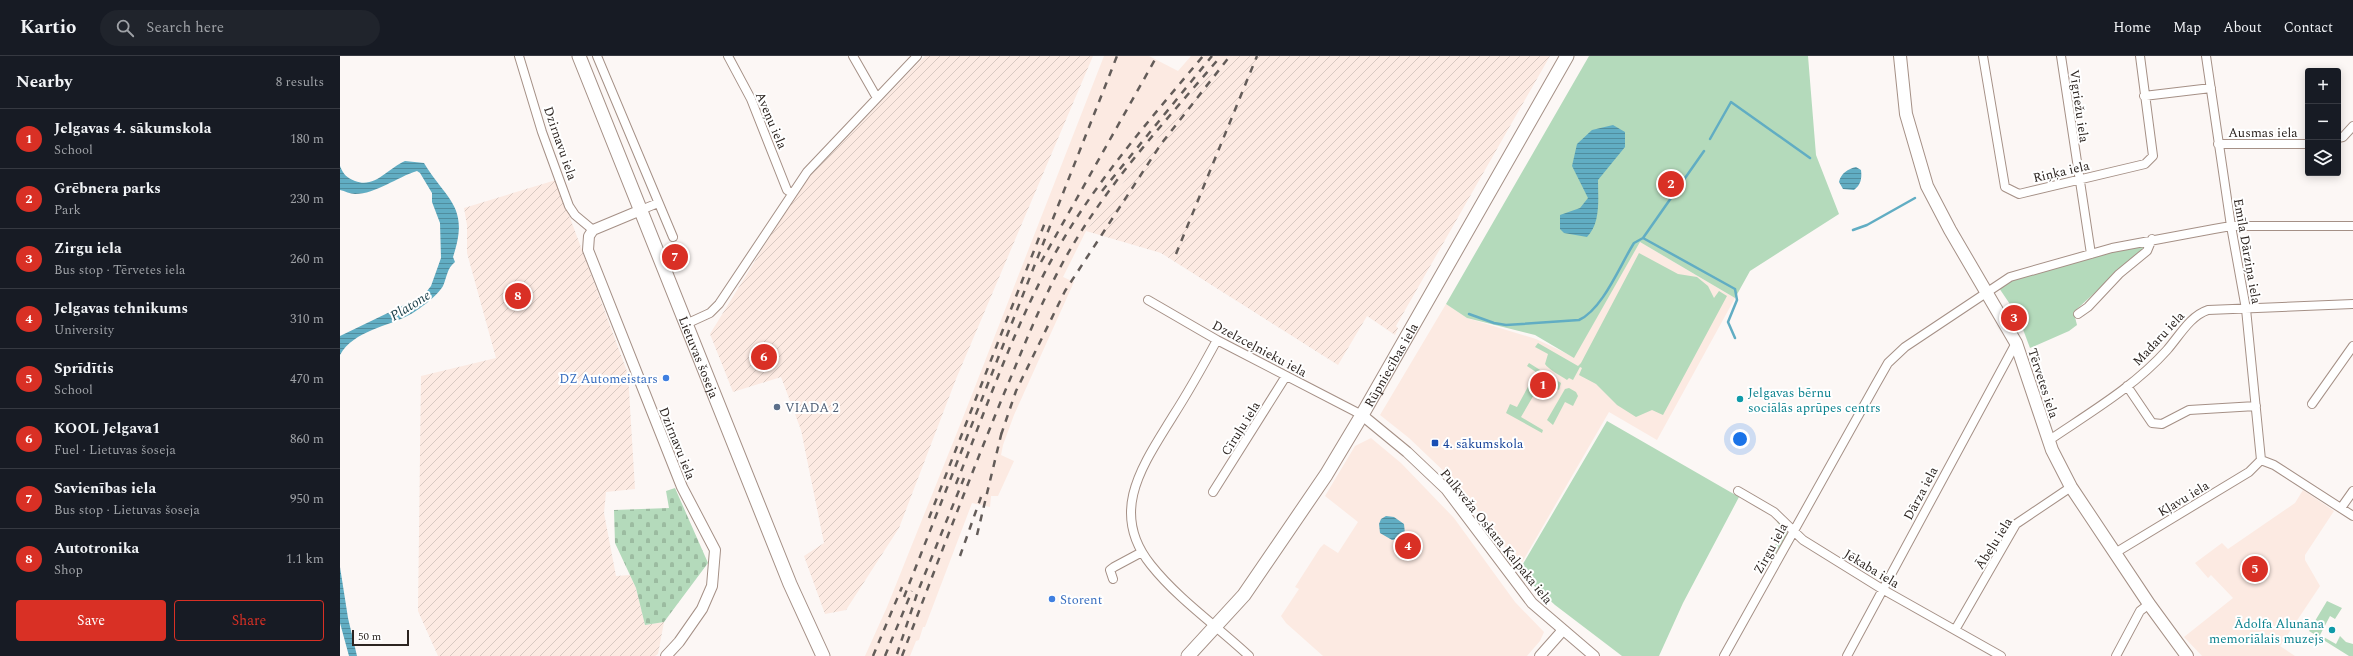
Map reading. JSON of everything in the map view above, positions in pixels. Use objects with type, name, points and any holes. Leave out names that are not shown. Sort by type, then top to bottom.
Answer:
[{"type":"main road","name":"Lietuvas šoseja","points":[[579,56],[795,596],[823,656]]},
{"type":"main road","name":"Rūpniecības iela","points":[[1188,656],[1244,596],[1362,415],[1567,56]]},
{"type":"main road","name":"Tērvetes iela","points":[[1900,56],[1906,114],[1928,186],[1950,230],[2016,343],[2048,441],[2071,487],[2149,604],[2187,656]]},
{"type":"street","name":"Dzirnavu iela","points":[[519,56],[542,132],[569,206],[575,215],[593,230],[589,236],[588,250],[679,481],[715,550],[712,586],[702,609],[679,642],[666,656]]},
{"type":"street","points":[[597,56],[673,237]]},
{"type":"street","name":"Aveņu iela","points":[[728,56],[751,99],[788,190],[792,193]]},
{"type":"street","points":[[853,56],[877,98]]},
{"type":"street","points":[[686,324],[710,313],[719,304],[792,193],[819,159],[917,56]]},
{"type":"street","name":"Riņķa iela","points":[[1983,56],[2005,187],[2019,194],[2145,164],[2153,156],[2140,56]]},
{"type":"street","name":"Vīgriežu iela","points":[[2061,56],[2078,179],[2091,254]]},
{"type":"street","name":"Emīla Dārziņa iela","points":[[2206,56],[2218,144],[2246,309],[2261,456]]},
{"type":"street","points":[[2144,96],[2211,88]]},
{"type":"street","points":[[2341,137],[2353,126]]},
{"type":"street","name":"Ausmas iela","points":[[2218,144],[2305,144]]},
{"type":"street","points":[[593,230],[658,203]]},
{"type":"street","name":"Zirgu iela","points":[[1724,656],[1888,363],[1914,340],[2010,277],[2091,254],[2152,239],[2231,226],[2353,226]]},
{"type":"street","points":[[2078,314],[2088,307],[2119,274],[2147,251],[2152,239]]},
{"type":"street","name":"Dzelzceļnieku iela","points":[[1148,300],[1217,340],[1362,415]]},
{"type":"street","name":"Madaru iela","points":[[2048,441],[2127,386],[2166,351],[2199,313],[2208,310],[2353,304]]},
{"type":"street","points":[[1217,340],[1152,449],[1136,482],[1131,500],[1131,527],[1142,552],[1163,579],[1249,656]]},
{"type":"street","name":"Dārza iela","points":[[1847,656],[2016,343]]},
{"type":"street","points":[[2312,404],[2353,346]]},
{"type":"street","name":"Cīruļu iela","points":[[1213,492],[1286,376]]},
{"type":"street","points":[[2127,386],[2152,423],[2162,424],[2189,410],[2256,406]]},
{"type":"street","name":"Pulkveža Oskara Kalpaka iela","points":[[1362,415],[1398,444],[1446,489],[1525,595],[1562,630],[1594,656]]},
{"type":"street","points":[[2261,456],[2353,516]]},
{"type":"street","name":"Kļavu iela","points":[[2115,553],[2249,472],[2261,456]]},
{"type":"street","name":"Ābeļu iela","points":[[1955,630],[2016,524],[2071,487]]},
{"type":"street","name":"Jēkaba iela","points":[[1738,491],[1774,512],[1793,532],[1882,589],[2001,656]]},
{"type":"street","points":[[2341,508],[2353,491]]},
{"type":"street","points":[[1113,579],[1110,570],[1142,552]]},
{"type":"street","points":[[2116,656],[2140,611],[2149,604]]},
{"type":"street","points":[[1540,656],[1562,630]]},
{"type":"shaded area","points":[[925,56],[1093,56],[956,379],[899,528],[846,610],[825,614],[804,556],[824,543],[801,430],[781,377],[733,392],[710,334],[771,235],[809,177]]},
{"type":"shaded area","points":[[1104,56],[1149,56],[1178,71],[1191,56],[1233,56],[1221,71],[1206,76],[1086,231],[1063,277],[1074,282],[1014,415],[1003,445],[1001,455],[1014,461],[998,496],[991,496],[990,507],[972,503],[925,627],[923,627],[919,640],[916,641],[910,656],[865,656],[887,607],[962,420]]},
{"type":"shaded area","points":[[1233,56],[1550,56],[1396,326],[1398,328],[1395,335],[1367,316],[1338,365],[1161,253],[1086,231],[1206,76],[1221,71]]},
{"type":"shaded area","points":[[556,180],[628,374],[635,489],[606,492],[604,513],[616,576],[630,575],[636,588],[645,625],[664,622],[658,654],[655,656],[438,656],[418,611],[421,376],[496,358],[467,253],[467,225],[464,208]]},
{"type":"shaded area","points":[[1640,242],[1735,298],[1657,440],[1609,412],[1520,566],[1452,479],[1409,438],[1380,415],[1446,304],[1467,318],[1536,339],[1574,357]]},
{"type":"shaded area","points":[[1371,438],[1401,463],[1454,518],[1515,602],[1544,632],[1540,641],[1527,656],[1323,656],[1286,623],[1281,616],[1299,589],[1295,587],[1320,548],[1324,544],[1338,553],[1358,522],[1325,496],[1355,446]]},
{"type":"shaded area","points":[[2303,490],[2334,511],[2305,555],[2305,560],[2320,586],[2280,646],[2295,656],[2202,656],[2184,637],[2233,598],[2211,575],[2208,578],[2195,563],[2222,543],[2228,549],[2295,503]]},
{"type":"green space","points":[[1589,56],[1808,56],[1816,155],[1839,214],[1750,271],[1735,298],[1640,242],[1574,358],[1535,335],[1467,318],[1446,304]]},
{"type":"green space","points":[[2145,243],[2146,246],[2077,309],[2074,313],[2077,325],[2069,331],[2030,348],[2018,316],[1999,288],[2016,279]]},
{"type":"green space","points":[[1639,253],[1678,274],[1697,277],[1708,286],[1714,298],[1719,291],[1727,296],[1663,415],[1652,410],[1636,417],[1617,405],[1596,384],[1579,375],[1582,368],[1580,367],[1573,380],[1569,378],[1567,380],[1545,364],[1548,354],[1535,347],[1538,343],[1578,366],[1581,363]]},
{"type":"green space","points":[[1529,363],[1561,383],[1559,390],[1542,381],[1521,417],[1543,430],[1542,433],[1506,413],[1510,404],[1517,407],[1536,372],[1527,366]]},
{"type":"green space","points":[[1569,388],[1576,392],[1578,396],[1573,406],[1565,402],[1553,425],[1547,420],[1565,389]]},
{"type":"green space","points":[[1607,421],[1739,497],[1683,603],[1659,656],[1622,656],[1555,605],[1530,582],[1520,569]]},
{"type":"green space","points":[[675,488],[708,563],[664,622],[645,625],[636,588],[615,543],[614,510],[669,508],[666,491]]},
{"type":"green space","points":[[1779,519],[1787,530],[1787,535],[1771,562],[1767,559],[1784,530],[1777,522]]},
{"type":"green space","points":[[2327,601],[2342,608],[2335,619],[2330,616],[2320,635],[2336,644],[2340,636],[2346,642],[2353,644],[2353,656],[2349,656],[2309,631]]},
{"type":"water","points":[[1613,125],[1625,132],[1625,147],[1598,180],[1598,210],[1595,225],[1587,237],[1564,233],[1560,229],[1560,215],[1580,208],[1588,198],[1572,166],[1577,144],[1592,130]]},
{"type":"water","name":"Platone","points":[[405,161],[424,163],[454,205],[459,226],[458,240],[453,257],[455,262],[449,270],[443,286],[428,302],[411,314],[363,334],[346,347],[340,355],[340,336],[423,296],[431,286],[441,258],[440,223],[432,202],[432,193],[420,173],[417,171],[379,188],[363,193],[353,194],[340,190],[340,166],[350,179],[362,183],[381,177]]},
{"type":"water","points":[[1856,167],[1861,170],[1860,184],[1854,190],[1843,189],[1839,182],[1841,176],[1848,170]]},
{"type":"water","points":[[1386,516],[1394,517],[1404,524],[1405,534],[1398,539],[1392,540],[1380,533],[1379,524],[1381,519]]},
{"type":"water","points":[[340,567],[348,618],[357,656],[349,656],[340,623]]},
{"type":"waterway","points":[[1710,139],[1731,102],[1810,158]]},
{"type":"waterway","points":[[1643,238],[1704,151]]},
{"type":"waterway","points":[[1853,230],[1867,225],[1915,198]]},
{"type":"waterway","points":[[1469,314],[1494,323],[1506,325],[1579,320],[1596,306],[1610,286],[1634,243],[1643,238],[1735,289],[1737,300],[1728,322],[1735,338]]},
{"type":"railway","points":[[904,597],[1117,56]]},
{"type":"railway","points":[[1041,262],[1157,56]]},
{"type":"railway","points":[[956,484],[1017,331],[1045,272],[1061,243],[1093,194],[1128,146],[1203,56]]},
{"type":"railway","points":[[1102,191],[1212,56]]},
{"type":"railway","points":[[902,656],[964,493],[1003,396],[1036,318],[1064,261],[1090,218],[1125,170],[1221,56]]},
{"type":"railway","points":[[1001,435],[1016,391],[1065,291],[1161,144],[1230,56]]},
{"type":"railway","points":[[1176,254],[1257,56]]},
{"type":"railway","points":[[929,518],[1046,220]]},
{"type":"railway","points":[[977,535],[1002,431]]},
{"type":"railway","points":[[897,654],[918,591],[964,478]]},
{"type":"railway","points":[[960,556],[981,497]]},
{"type":"railway","points":[[873,656],[902,587]]},
{"type":"railway","points":[[885,656],[912,591]]},
{"type":"place","name":"Grēbnera parks","points":[[1671,184]]},
{"type":"place","name":"Savienības iela","points":[[675,257]]},
{"type":"place","name":"Autotronika","points":[[518,296]]},
{"type":"place","name":"Zirgu iela","points":[[2014,318]]},
{"type":"place","name":"KOOL Jelgava1","points":[[764,357]]},
{"type":"place","name":"DZ Automeistars","points":[[666,378]]},
{"type":"place","name":"Jelgavas 4. sākumskola","points":[[1543,385]]},
{"type":"place","name":"Jelgavas bērnu sociālās aprūpes centrs","points":[[1740,399]]},
{"type":"place","name":"VIADA 2","points":[[777,407]]},
{"type":"place","name":"4. sākumskola","points":[[1435,443]]},
{"type":"place","name":"Jelgavas tehnikums","points":[[1408,546]]},
{"type":"place","name":"Sprīdītis","points":[[2255,569]]},
{"type":"place","name":"Storent","points":[[1052,599]]},
{"type":"place","name":"Ādolfa Alunāna memoriālais muzejs","points":[[2332,630]]}]
